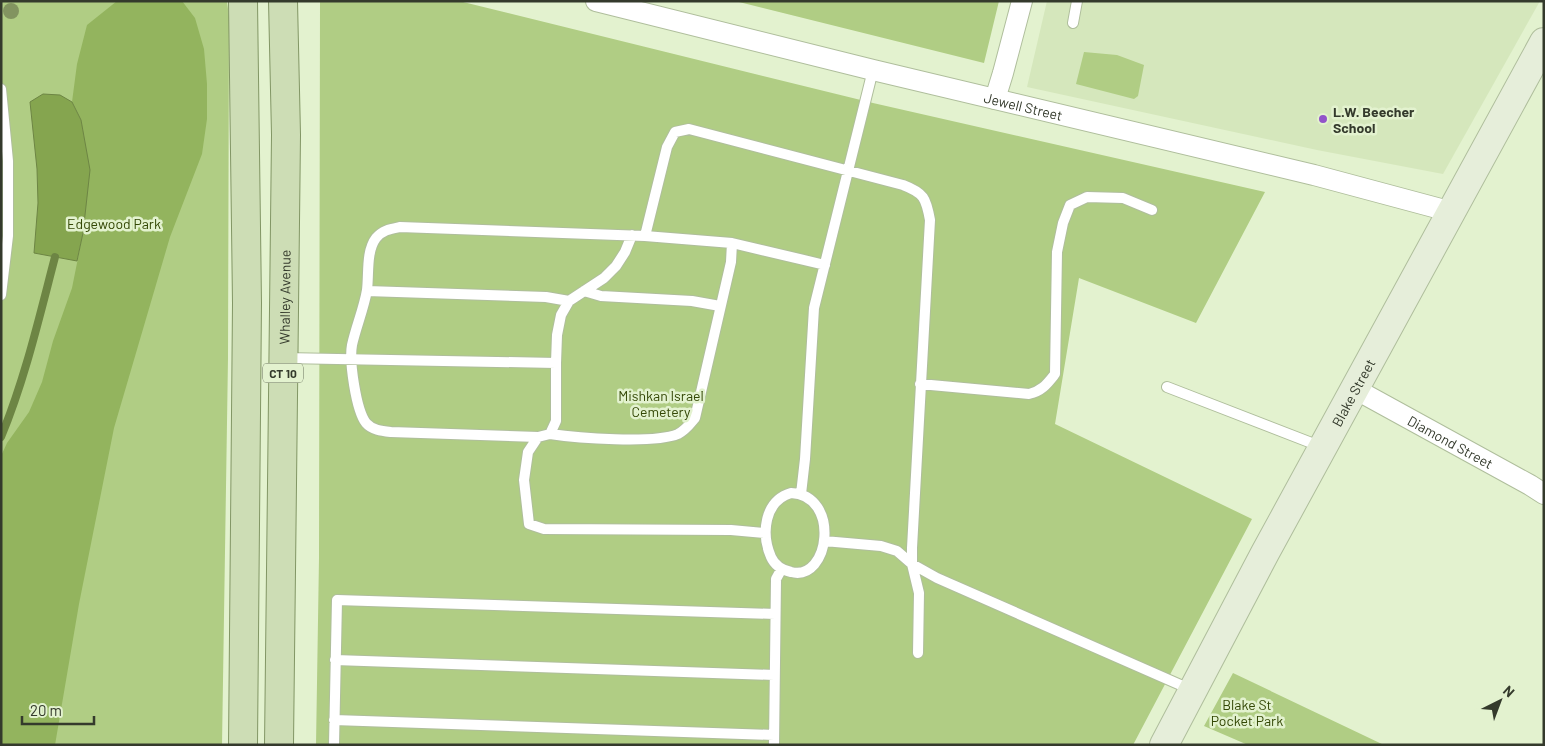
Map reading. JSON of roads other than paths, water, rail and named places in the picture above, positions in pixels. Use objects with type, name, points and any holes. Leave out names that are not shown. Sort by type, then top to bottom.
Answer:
[{"type":"main road","name":"CT 10","points":[[243,745],[247,303],[244,1]]},
{"type":"main road","name":"Whalley Avenue","points":[[279,745],[286,135],[283,1]]},
{"type":"street","name":"Jewell Street","points":[[596,1],[873,70],[1314,175],[1452,212]]},
{"type":"street","points":[[995,99],[1004,73],[1022,1]]},
{"type":"street","name":"Blake Street","points":[[1164,745],[1323,447],[1544,42]]},
{"type":"street","name":"Diamond Street","points":[[1355,389],[1544,494]]},
{"type":"lane","points":[[1073,24],[1078,1]]},
{"type":"lane","points":[[801,494],[805,459],[814,308],[873,70]]},
{"type":"lane","points":[[1,89],[8,161],[8,236],[1,295]]},
{"type":"lane","points":[[645,236],[666,147],[675,132],[689,129],[903,185],[915,190],[926,201],[930,220],[912,564],[919,593],[918,653]]},
{"type":"lane","points":[[920,384],[1029,394],[1038,392],[1055,374],[1057,252],[1063,223],[1070,205],[1088,197],[1123,198],[1152,210]]},
{"type":"lane","points":[[732,243],[731,262],[696,418],[686,430],[657,438],[573,437],[550,434],[538,437],[378,430],[367,424],[361,414],[351,359],[352,344],[367,291],[370,253],[375,239],[384,230],[400,227],[645,236],[732,243],[825,264]]},
{"type":"lane","points":[[550,434],[556,421],[557,335],[561,315],[569,301],[604,278],[616,266],[625,252],[632,235]]},
{"type":"lane","points":[[584,290],[601,296],[692,301],[720,306]]},
{"type":"lane","points":[[367,291],[546,297],[569,301]]},
{"type":"lane","points":[[283,358],[556,363]]},
{"type":"lane","points":[[1167,388],[1323,447]]},
{"type":"lane","points":[[538,437],[528,452],[524,480],[529,524],[544,529],[731,530],[765,533]]},
{"type":"lane","points":[[792,493],[801,494],[813,502],[820,510],[824,524],[824,541],[821,556],[812,567],[794,573],[781,570],[772,560],[765,533],[767,516],[777,501],[783,496],[792,493]]},
{"type":"lane","points":[[824,541],[881,546],[897,551],[912,564],[937,578],[1192,690]]},
{"type":"lane","points":[[334,720],[774,740],[776,579],[781,570]]},
{"type":"lane","points":[[334,745],[337,600],[775,614]]},
{"type":"lane","points":[[335,660],[774,675]]},
{"type":"waterway","points":[[1,437],[24,371],[55,257]]},
{"type":"place","name":"L.W. Beecher School","points":[[1323,119]]},
{"type":"park label","name":"Edgewood Park","points":[[114,223]]},
{"type":"park label","name":"Mishkan Israel Cemetery","points":[[661,404]]},
{"type":"park label","name":"Blake St Pocket Park","points":[[1247,712]]}]
